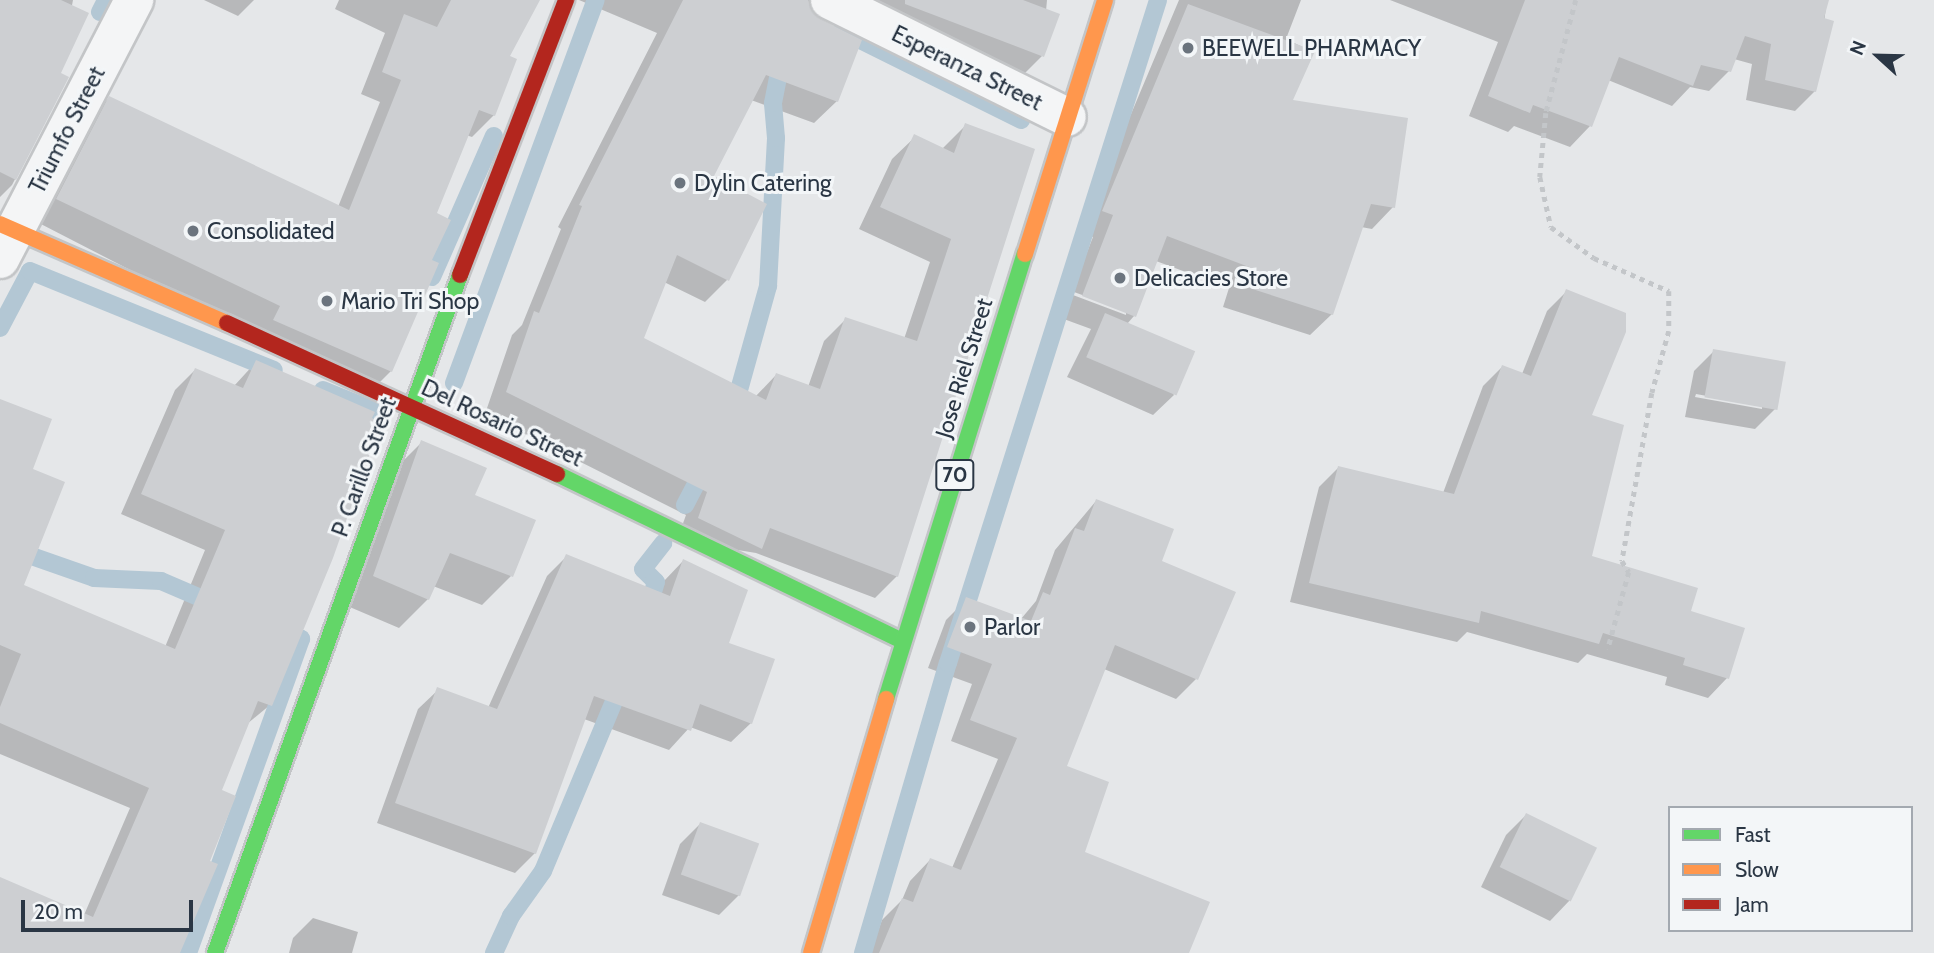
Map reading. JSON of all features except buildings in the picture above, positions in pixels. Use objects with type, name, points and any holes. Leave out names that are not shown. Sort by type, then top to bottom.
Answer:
[{"type":"main road","name":"P. Carillo Street","points":[[215,953],[411,404],[566,0]]},
{"type":"main road","name":"Jose Riel Street","points":[[811,953],[903,640],[1105,0]]},
{"type":"main road","name":"Del Rosario Street","points":[[5,238],[411,404],[903,640]]},
{"type":"street","name":"Triumfo Street","points":[[5,238],[134,0]]},
{"type":"street","name":"Esperanza Street","points":[[830,0],[1067,117]]},
{"type":"path","points":[[1576,0],[1546,113],[1539,177],[1551,227],[1594,258],[1669,291],[1669,331],[1653,393],[1622,561],[1629,572],[1608,649]]},
{"type":"waterway","points":[[100,12],[106,0]]},
{"type":"waterway","points":[[454,383],[596,0]]},
{"type":"waterway","points":[[863,953],[948,663],[1158,0]]},
{"type":"waterway","points":[[842,31],[1021,120]]},
{"type":"waterway","points":[[734,408],[768,286],[776,138],[773,103],[782,57]]},
{"type":"waterway","points":[[432,277],[494,136]]},
{"type":"waterway","points":[[0,328],[30,271],[274,370]]},
{"type":"waterway","points":[[323,390],[382,414]]},
{"type":"waterway","points":[[685,505],[706,465]]},
{"type":"waterway","points":[[647,613],[656,582],[643,569],[663,543]]},
{"type":"waterway","points":[[0,545],[94,578],[161,581],[217,605]]},
{"type":"waterway","points":[[188,953],[301,639],[278,630]]},
{"type":"waterway","points":[[494,953],[511,916],[543,871],[622,682]]},
{"type":"traffic: fast","points":[[886,699],[1025,254]]},
{"type":"traffic: fast","points":[[215,953],[460,275]]},
{"type":"traffic: fast","points":[[557,474],[903,641]]},
{"type":"traffic: slow","points":[[1025,254],[1105,0]]},
{"type":"traffic: slow","points":[[0,224],[227,323]]},
{"type":"traffic: slow","points":[[811,953],[886,699]]},
{"type":"traffic: jam","points":[[460,275],[566,0]]},
{"type":"traffic: jam","points":[[227,323],[557,474]]},
{"type":"place","name":"BEEWELL PHARMACY","points":[[1188,48]]},
{"type":"place","name":"Dylin Catering","points":[[680,183]]},
{"type":"place","name":"Consolidated","points":[[193,231]]},
{"type":"place","name":"Delicacies Store","points":[[1120,278]]},
{"type":"place","name":"Mario Tri Shop","points":[[327,301]]},
{"type":"place","name":"Parlor","points":[[970,627]]}]
